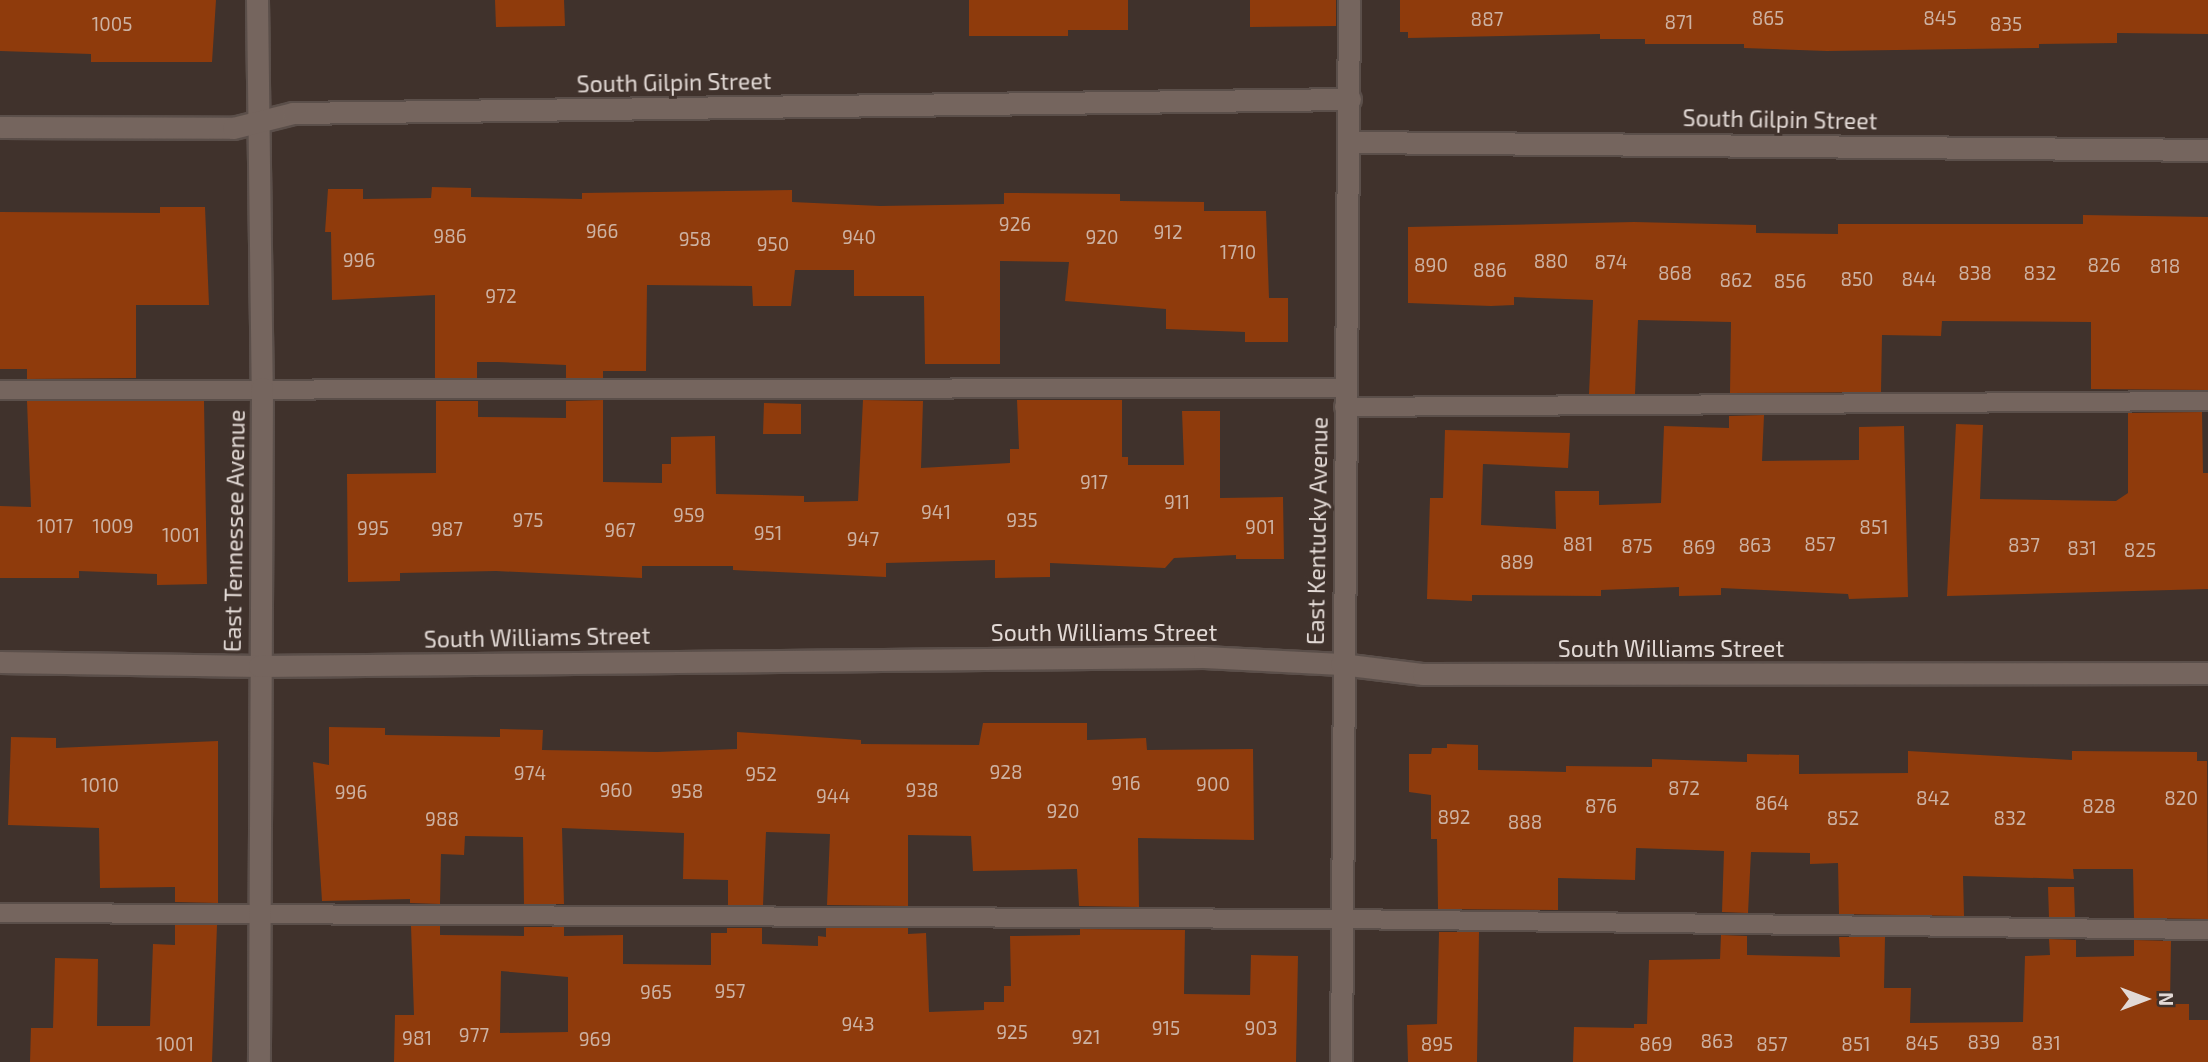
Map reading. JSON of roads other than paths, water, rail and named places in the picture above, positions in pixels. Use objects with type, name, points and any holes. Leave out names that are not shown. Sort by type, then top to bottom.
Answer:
[{"type":"street","name":"East Tennessee Avenue","points":[[257,0],[262,388],[258,666],[259,1062]]},
{"type":"street","name":"East Kentucky Avenue","points":[[1341,1062],[1341,664],[1352,142],[1349,0]]},
{"type":"street","name":"South Gilpin Street","points":[[0,127],[233,128],[293,113],[1350,99]]},
{"type":"street","name":"South Gilpin Street","points":[[1352,142],[2208,150]]},
{"type":"street","name":"South Williams Street","points":[[0,662],[258,666],[1204,657],[1341,664],[1423,674],[2208,673]]},
{"type":"lane","points":[[0,390],[262,388],[2208,401]]},
{"type":"lane","points":[[0,913],[1341,919],[2208,930]]}]
